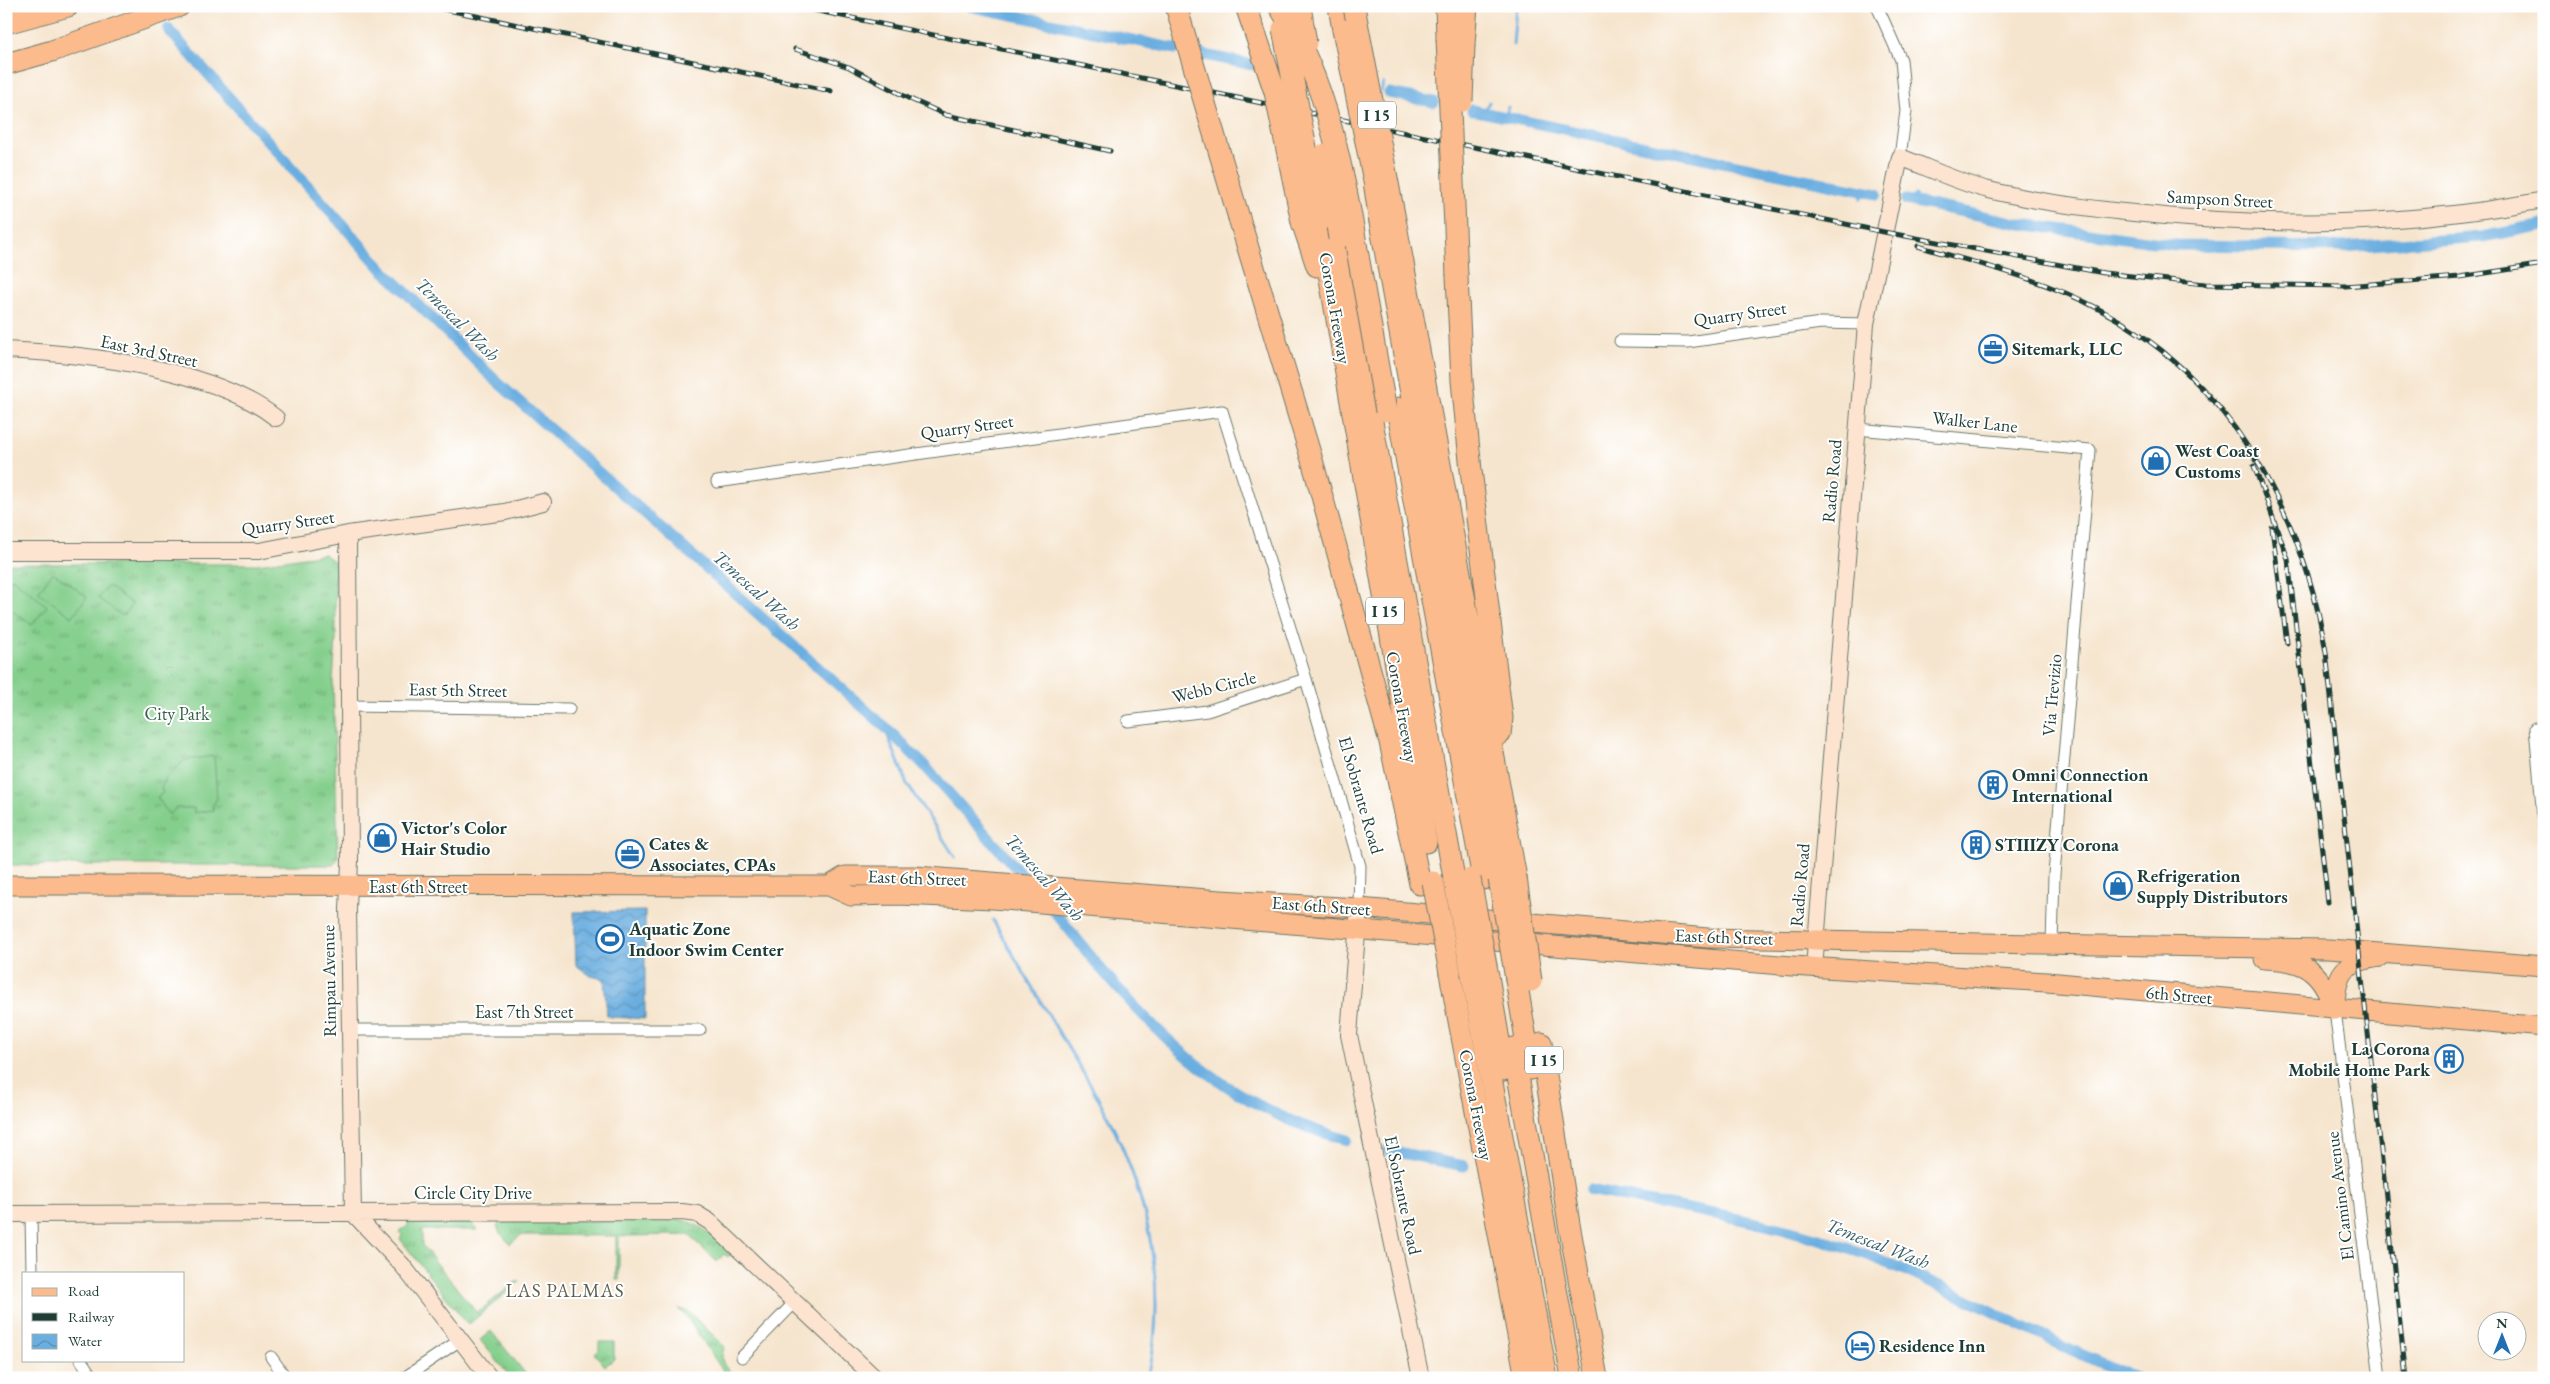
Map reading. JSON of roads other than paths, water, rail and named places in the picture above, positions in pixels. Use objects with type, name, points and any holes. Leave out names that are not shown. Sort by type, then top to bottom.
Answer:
[{"type":"highway","points":[[6,23],[68,6]]},
{"type":"highway","points":[[11,63],[106,33],[179,6]]},
{"type":"highway","points":[[1176,6],[1312,460],[1427,883]]},
{"type":"highway","points":[[1246,6],[1275,92],[1311,221]]},
{"type":"highway","points":[[1279,6],[1311,221]]},
{"type":"highway","points":[[1279,6],[1309,67],[1336,146],[1346,186],[1485,879],[1502,978],[1521,1132],[1544,1219],[1572,1378]]},
{"type":"highway","points":[[1295,6],[1322,60],[1350,146],[1391,409]]},
{"type":"highway","points":[[1300,6],[1339,238],[1485,879]]},
{"type":"highway","points":[[1339,6],[1374,181],[1388,223],[1485,879],[1502,978],[1521,1132],[1584,1378]]},
{"type":"highway","name":"Corona Freeway","points":[[1354,6],[1388,223],[1496,759],[1485,879],[1502,978],[1521,1132],[1544,1219],[1597,1378]]},
{"type":"highway","points":[[1446,6],[1455,41],[1457,276],[1462,381],[1471,470],[1502,718],[1496,759]]},
{"type":"highway","points":[[1455,41],[1467,6]]},
{"type":"highway","name":"Corona Freeway","points":[[1311,221],[1341,340],[1388,625],[1427,883],[1426,909],[1442,936],[1450,973],[1521,1132],[1496,1212],[1526,1378]]},
{"type":"highway","points":[[1544,1219],[1548,1378]]},
{"type":"highway","points":[[1544,1219],[1560,1378]]},
{"type":"main road","name":"East 6th Street","points":[[829,886],[845,876],[916,876],[1220,900],[1359,908],[1698,937],[1815,941]]},
{"type":"main road","name":"East 6th Street","points":[[6,885],[350,887],[829,886],[851,896],[928,896],[1000,900],[1356,928],[1814,968]]},
{"type":"main road","points":[[1815,941],[2329,949],[2544,966]]},
{"type":"main road","points":[[2166,946],[2211,957],[2280,959],[2300,964],[2318,975],[2326,986],[2335,1010]]},
{"type":"main road","points":[[2335,1010],[2336,983],[2342,971],[2360,961],[2379,957],[2418,956]]},
{"type":"main road","name":"6th Street","points":[[1814,968],[1974,976],[2335,1010],[2544,1027]]},
{"type":"street","name":"Radio Road","points":[[1814,968],[1866,324],[1900,157],[1906,111],[1901,60],[1877,6]]},
{"type":"street","name":"Sampson Street","points":[[1900,157],[1987,190],[2085,208],[2186,219],[2240,222],[2375,221],[2460,213],[2544,200]]},
{"type":"street","name":"Quarry Street","points":[[1620,341],[1688,342],[1821,323],[1866,324]]},
{"type":"street","name":"East 3rd Street","points":[[6,350],[77,357],[154,369],[226,390],[259,404],[276,418]]},
{"type":"street","name":"Quarry Street","points":[[718,482],[1222,411]]},
{"type":"street","name":"El Sobrante Road","points":[[1222,411],[1306,679],[1360,866],[1359,908],[1349,1015],[1349,1035],[1383,1190],[1420,1378]]},
{"type":"street","name":"Walker Lane","points":[[1857,428],[2090,450]]},
{"type":"street","name":"Via Trevizio","points":[[2052,944],[2055,865],[2090,450]]},
{"type":"street","name":"Quarry Street","points":[[6,551],[259,551],[348,534],[505,512],[543,502]]},
{"type":"street","name":"Rimpau Avenue","points":[[348,534],[349,1030],[352,1213]]},
{"type":"street","name":"Webb Circle","points":[[1128,721],[1207,711],[1306,679]]},
{"type":"street","name":"East 5th Street","points":[[348,706],[569,709]]},
{"type":"street","points":[[2535,728],[2544,828]]},
{"type":"street","name":"El Camino Avenue","points":[[2335,1010],[2380,1378]]},
{"type":"street","name":"East 7th Street","points":[[349,1030],[700,1030]]},
{"type":"street","name":"Circle City Drive","points":[[6,1214],[682,1212],[697,1214],[710,1222],[796,1301],[875,1378]]},
{"type":"street","points":[[352,1213],[403,1266],[490,1378]]},
{"type":"street","points":[[31,1214],[32,1272]]},
{"type":"street","points":[[742,1357],[796,1301]]},
{"type":"street","points":[[404,1378],[460,1340]]},
{"type":"street","points":[[270,1357],[286,1378]]},
{"type":"street","points":[[82,1362],[93,1378]]},
{"type":"water","name":"Aquatic Zone Indoor Swim Center","points":[[645,911],[645,1019],[611,1017],[607,1015],[604,979],[591,976],[576,965],[574,912]]},
{"type":"waterway","points":[[969,6],[1176,49]]},
{"type":"waterway","points":[[1513,45],[1516,6]]},
{"type":"waterway","name":"Temescal Wash","points":[[168,29],[381,268],[494,379],[884,726],[923,764],[1031,885]]},
{"type":"waterway","points":[[1200,54],[1253,65]]},
{"type":"waterway","points":[[1381,91],[1383,83]]},
{"type":"waterway","points":[[1389,93],[1434,102]]},
{"type":"waterway","points":[[1484,113],[1489,102]]},
{"type":"waterway","points":[[1506,117],[1508,107]]},
{"type":"waterway","points":[[1472,110],[1877,194]]},
{"type":"waterway","points":[[1861,194],[1861,199]]},
{"type":"waterway","points":[[1913,201],[1915,195]]},
{"type":"waterway","points":[[1906,200],[2021,224],[2176,245],[2343,247],[2482,237],[2544,225]]},
{"type":"waterway","points":[[884,726],[907,784],[955,857]]},
{"type":"waterway","name":"Temescal Wash","points":[[1047,903],[1128,1000],[1182,1052],[1211,1075],[1273,1113],[1309,1128],[1347,1140]]},
{"type":"waterway","points":[[993,920],[1098,1098],[1122,1148],[1134,1179],[1144,1211],[1155,1277],[1154,1345],[1148,1378]]},
{"type":"waterway","name":"Temescal Wash","points":[[1388,1150],[1464,1166]]},
{"type":"waterway","name":"Temescal Wash","points":[[1590,1190],[1765,1225],[1867,1255],[1935,1284],[2069,1349],[2137,1378]]},
{"type":"railway","points":[[429,6],[831,91]]},
{"type":"railway","points":[[794,6],[1884,232],[2104,273],[2205,284],[2345,286],[2460,277],[2544,264]]},
{"type":"railway","points":[[795,49],[849,67],[910,99],[946,115],[1110,151]]},
{"type":"railway","points":[[1918,246],[2009,272],[2054,288],[2097,308],[2143,337],[2184,371],[2221,410],[2252,453],[2278,499],[2299,548],[2315,600],[2326,652],[2406,1378]]},
{"type":"railway","points":[[2254,466],[2288,559],[2328,902]]},
{"type":"railway","points":[[2272,528],[2287,643]]},
{"type":"place","name":"Sitemark, LLC","points":[[1993,349]]},
{"type":"place","name":"West Coast Customs","points":[[2156,461]]},
{"type":"place","name":"Omni Connection International","points":[[1993,785]]},
{"type":"place","name":"Victor's Color Hair Studio","points":[[382,838]]},
{"type":"place","name":"STIIIZY Corona","points":[[1976,845]]},
{"type":"place","name":"Cates & Associates, CPAs","points":[[630,854]]},
{"type":"place","name":"Refrigeration Supply Distributors","points":[[2118,886]]},
{"type":"place","name":"Aquatic Zone Indoor Swim Center","points":[[610,939]]},
{"type":"place","name":"La Corona Mobile Home Park","points":[[2449,1059]]},
{"type":"place","name":"Residence Inn","points":[[1860,1346]]},
{"type":"district","name":"LAS PALMAS","points":[[565,1290]]},
{"type":"park label","name":"City Park","points":[[177,714]]}]
